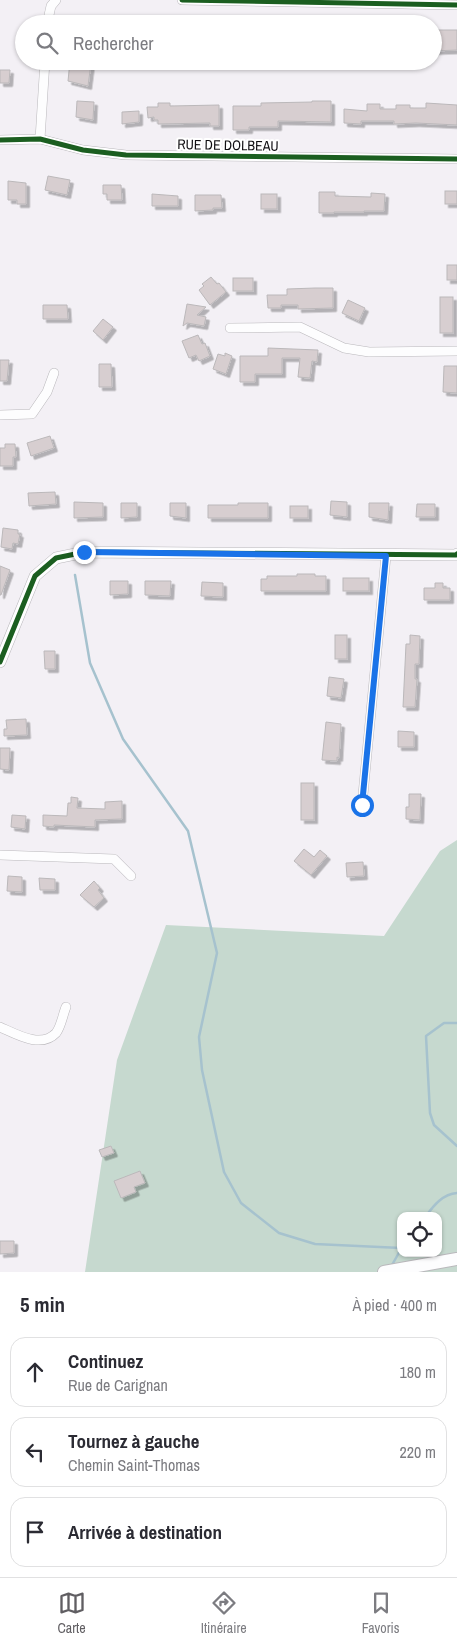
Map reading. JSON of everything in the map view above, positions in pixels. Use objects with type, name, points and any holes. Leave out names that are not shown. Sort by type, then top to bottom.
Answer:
[{"type":"main road","points":[[384,1272],[457,1258]]},
{"type":"street","points":[[49,15],[51,6],[56,0]]},
{"type":"street","points":[[182,0],[457,5]]},
{"type":"street","points":[[40,139],[44,70]]},
{"type":"street","name":"RUE DE DOLBEAU","points":[[0,140],[40,139],[83,150],[126,155],[457,159]]},
{"type":"street","points":[[230,328],[300,327],[344,348],[369,352],[457,351]]},
{"type":"street","points":[[0,415],[32,414],[46,392],[54,373]]},
{"type":"street","points":[[0,662],[35,576],[56,558],[84,552],[386,556],[457,554]]},
{"type":"street","points":[[362,805],[386,556]]},
{"type":"street","points":[[0,855],[114,859],[131,876]]},
{"type":"street","points":[[0,1027],[29,1038],[44,1040],[56,1032],[66,1007]]},
{"type":"green space","points":[[457,840],[457,1272],[85,1272],[117,1060],[166,925],[384,936],[440,851]]},
{"type":"building","points":[[442,30],[457,30],[457,50],[442,51]]},
{"type":"building","points":[[0,70],[10,70],[9,83],[0,83]]},
{"type":"building","points":[[69,70],[90,70],[88,86],[68,81]]},
{"type":"building","points":[[77,101],[94,102],[93,120],[76,117]]},
{"type":"building","points":[[331,101],[331,122],[278,121],[278,127],[249,127],[249,130],[233,130],[233,106],[261,106],[261,103]]},
{"type":"building","points":[[158,103],[170,103],[170,106],[219,105],[219,126],[210,126],[210,123],[158,124],[158,120],[154,120],[154,117],[148,118],[147,107],[158,107]]},
{"type":"building","points":[[426,103],[457,105],[457,125],[394,124],[394,121],[361,121],[361,124],[344,123],[344,109],[367,111],[367,104],[380,104],[380,109],[396,109],[396,105],[410,105],[410,108],[426,108]]},
{"type":"building","points":[[139,111],[139,122],[122,124],[122,112]]},
{"type":"building","points":[[48,176],[70,180],[67,195],[45,190]]},
{"type":"building","points":[[8,181],[26,183],[26,204],[17,204],[17,200],[8,200]]},
{"type":"building","points":[[103,185],[121,185],[122,200],[107,200],[107,194],[103,194]]},
{"type":"building","points":[[445,191],[457,191],[457,204],[445,204]]},
{"type":"building","points":[[319,192],[335,192],[335,196],[371,197],[371,193],[385,194],[384,211],[319,213]]},
{"type":"building","points":[[152,194],[178,196],[178,206],[152,206]]},
{"type":"building","points":[[261,194],[277,194],[277,209],[261,209]]},
{"type":"building","points":[[195,195],[221,195],[222,208],[195,211]]},
{"type":"building","points":[[447,265],[457,265],[457,280],[447,280]]},
{"type":"building","points":[[211,277],[226,292],[210,305],[199,290],[204,286],[202,284]]},
{"type":"building","points":[[233,278],[253,278],[253,291],[233,291]]},
{"type":"building","points":[[333,288],[333,308],[298,309],[298,305],[281,305],[281,308],[268,308],[267,295],[287,295],[287,289]]},
{"type":"building","points":[[440,297],[453,297],[453,333],[440,333]]},
{"type":"building","points":[[348,300],[365,308],[359,321],[342,313]]},
{"type":"building","points":[[187,304],[206,307],[197,315],[206,317],[204,326],[187,323],[183,326]]},
{"type":"building","points":[[43,305],[67,305],[68,319],[43,319]]},
{"type":"building","points":[[103,319],[113,327],[103,340],[93,331]]},
{"type":"building","points":[[198,335],[202,344],[205,343],[210,356],[199,361],[196,355],[189,358],[182,341]]},
{"type":"building","points":[[268,348],[318,350],[317,362],[312,361],[310,378],[298,377],[300,358],[282,358],[282,374],[255,374],[255,382],[240,382],[240,356],[268,356]]},
{"type":"building","points":[[225,353],[232,356],[226,374],[213,369],[218,354],[225,356]]},
{"type":"building","points":[[0,360],[9,360],[7,381],[0,381]]},
{"type":"building","points":[[99,364],[111,364],[112,387],[99,387]]},
{"type":"building","points":[[444,366],[457,366],[457,393],[443,392]]},
{"type":"building","points":[[50,436],[54,448],[31,456],[27,443]]},
{"type":"building","points":[[5,444],[15,444],[16,457],[13,457],[13,466],[0,466],[0,448],[5,448]]},
{"type":"building","points":[[55,492],[56,504],[29,506],[28,493]]},
{"type":"building","points":[[331,501],[347,502],[347,517],[330,515]]},
{"type":"building","points":[[74,502],[103,503],[103,517],[74,518]]},
{"type":"building","points":[[121,503],[137,503],[137,517],[121,518]]},
{"type":"building","points":[[170,503],[186,503],[186,518],[170,516]]},
{"type":"building","points":[[238,503],[268,503],[268,518],[208,518],[208,505],[238,505]]},
{"type":"building","points":[[369,503],[389,503],[388,520],[369,517]]},
{"type":"building","points":[[417,504],[435,504],[435,517],[416,517]]},
{"type":"building","points":[[290,506],[308,506],[308,518],[290,518]]},
{"type":"building","points":[[3,528],[18,530],[18,534],[20,534],[18,544],[13,543],[12,549],[1,547]]},
{"type":"building","points":[[0,566],[10,570],[1,595],[0,595]]},
{"type":"building","points":[[297,574],[326,576],[326,591],[261,591],[261,579],[267,579],[267,576],[297,576]]},
{"type":"building","points":[[343,578],[369,578],[369,591],[343,591]]},
{"type":"building","points":[[110,581],[128,581],[128,594],[110,595]]},
{"type":"building","points":[[145,581],[171,581],[170,596],[145,595]]},
{"type":"building","points":[[202,582],[223,583],[223,597],[201,596]]},
{"type":"building","points":[[435,583],[443,583],[443,588],[450,588],[450,600],[424,600],[424,588],[435,588]]},
{"type":"building","points":[[335,635],[347,635],[347,659],[335,659]]},
{"type":"building","points":[[410,635],[420,636],[419,664],[415,664],[415,679],[417,679],[415,707],[403,707],[406,644],[410,644]]},
{"type":"building","points":[[44,651],[55,651],[55,669],[45,669]]},
{"type":"building","points":[[329,677],[344,679],[341,698],[327,696]]},
{"type":"building","points":[[26,719],[27,735],[4,736],[4,729],[7,729],[6,720]]},
{"type":"building","points":[[326,722],[341,724],[339,758],[337,757],[337,761],[322,760]]},
{"type":"building","points":[[398,731],[414,732],[414,747],[398,747]]},
{"type":"building","points":[[0,748],[10,748],[9,770],[0,769]]},
{"type":"building","points":[[301,783],[314,783],[314,820],[301,820]]},
{"type":"building","points":[[409,794],[421,794],[420,820],[406,819],[406,807],[409,807]]},
{"type":"building","points":[[71,797],[78,798],[77,808],[105,809],[105,802],[122,801],[122,819],[95,820],[95,827],[43,826],[43,815],[67,816],[68,803],[71,803]]},
{"type":"building","points":[[12,815],[26,816],[25,829],[11,827]]},
{"type":"building","points":[[304,849],[314,857],[320,850],[327,856],[311,875],[294,861]]},
{"type":"building","points":[[363,862],[364,876],[347,877],[346,863]]},
{"type":"building","points":[[8,876],[22,877],[22,892],[7,891]]},
{"type":"building","points":[[39,878],[55,879],[55,890],[40,890]]},
{"type":"building","points":[[94,881],[100,888],[98,890],[104,898],[94,907],[80,895]]},
{"type":"building","points":[[111,1146],[114,1153],[102,1157],[99,1150]]},
{"type":"building","points":[[140,1171],[145,1183],[134,1187],[136,1192],[121,1198],[114,1181]]},
{"type":"building","points":[[0,1241],[14,1241],[14,1253],[0,1254]]},
{"type":"waterway","points":[[75,575],[90,663],[123,739],[188,831],[217,953],[199,1037],[202,1070],[224,1172],[241,1203],[279,1233],[315,1244],[397,1248]]},
{"type":"waterway","points":[[457,1023],[444,1023],[426,1036],[430,1113],[434,1125],[457,1146]]},
{"type":"waterway","points":[[429,1212],[447,1195],[457,1193]]},
{"type":"waterway","points":[[392,1265],[397,1256]]},
{"type":"cycle path","points":[[182,0],[457,5]]},
{"type":"cycle path","points":[[0,140],[40,139],[83,150],[126,155],[457,159]]},
{"type":"cycle path","points":[[0,662],[35,576],[56,558],[85,552],[457,554]]},
{"type":"route","points":[[84,552],[386,556],[362,805]]}]
